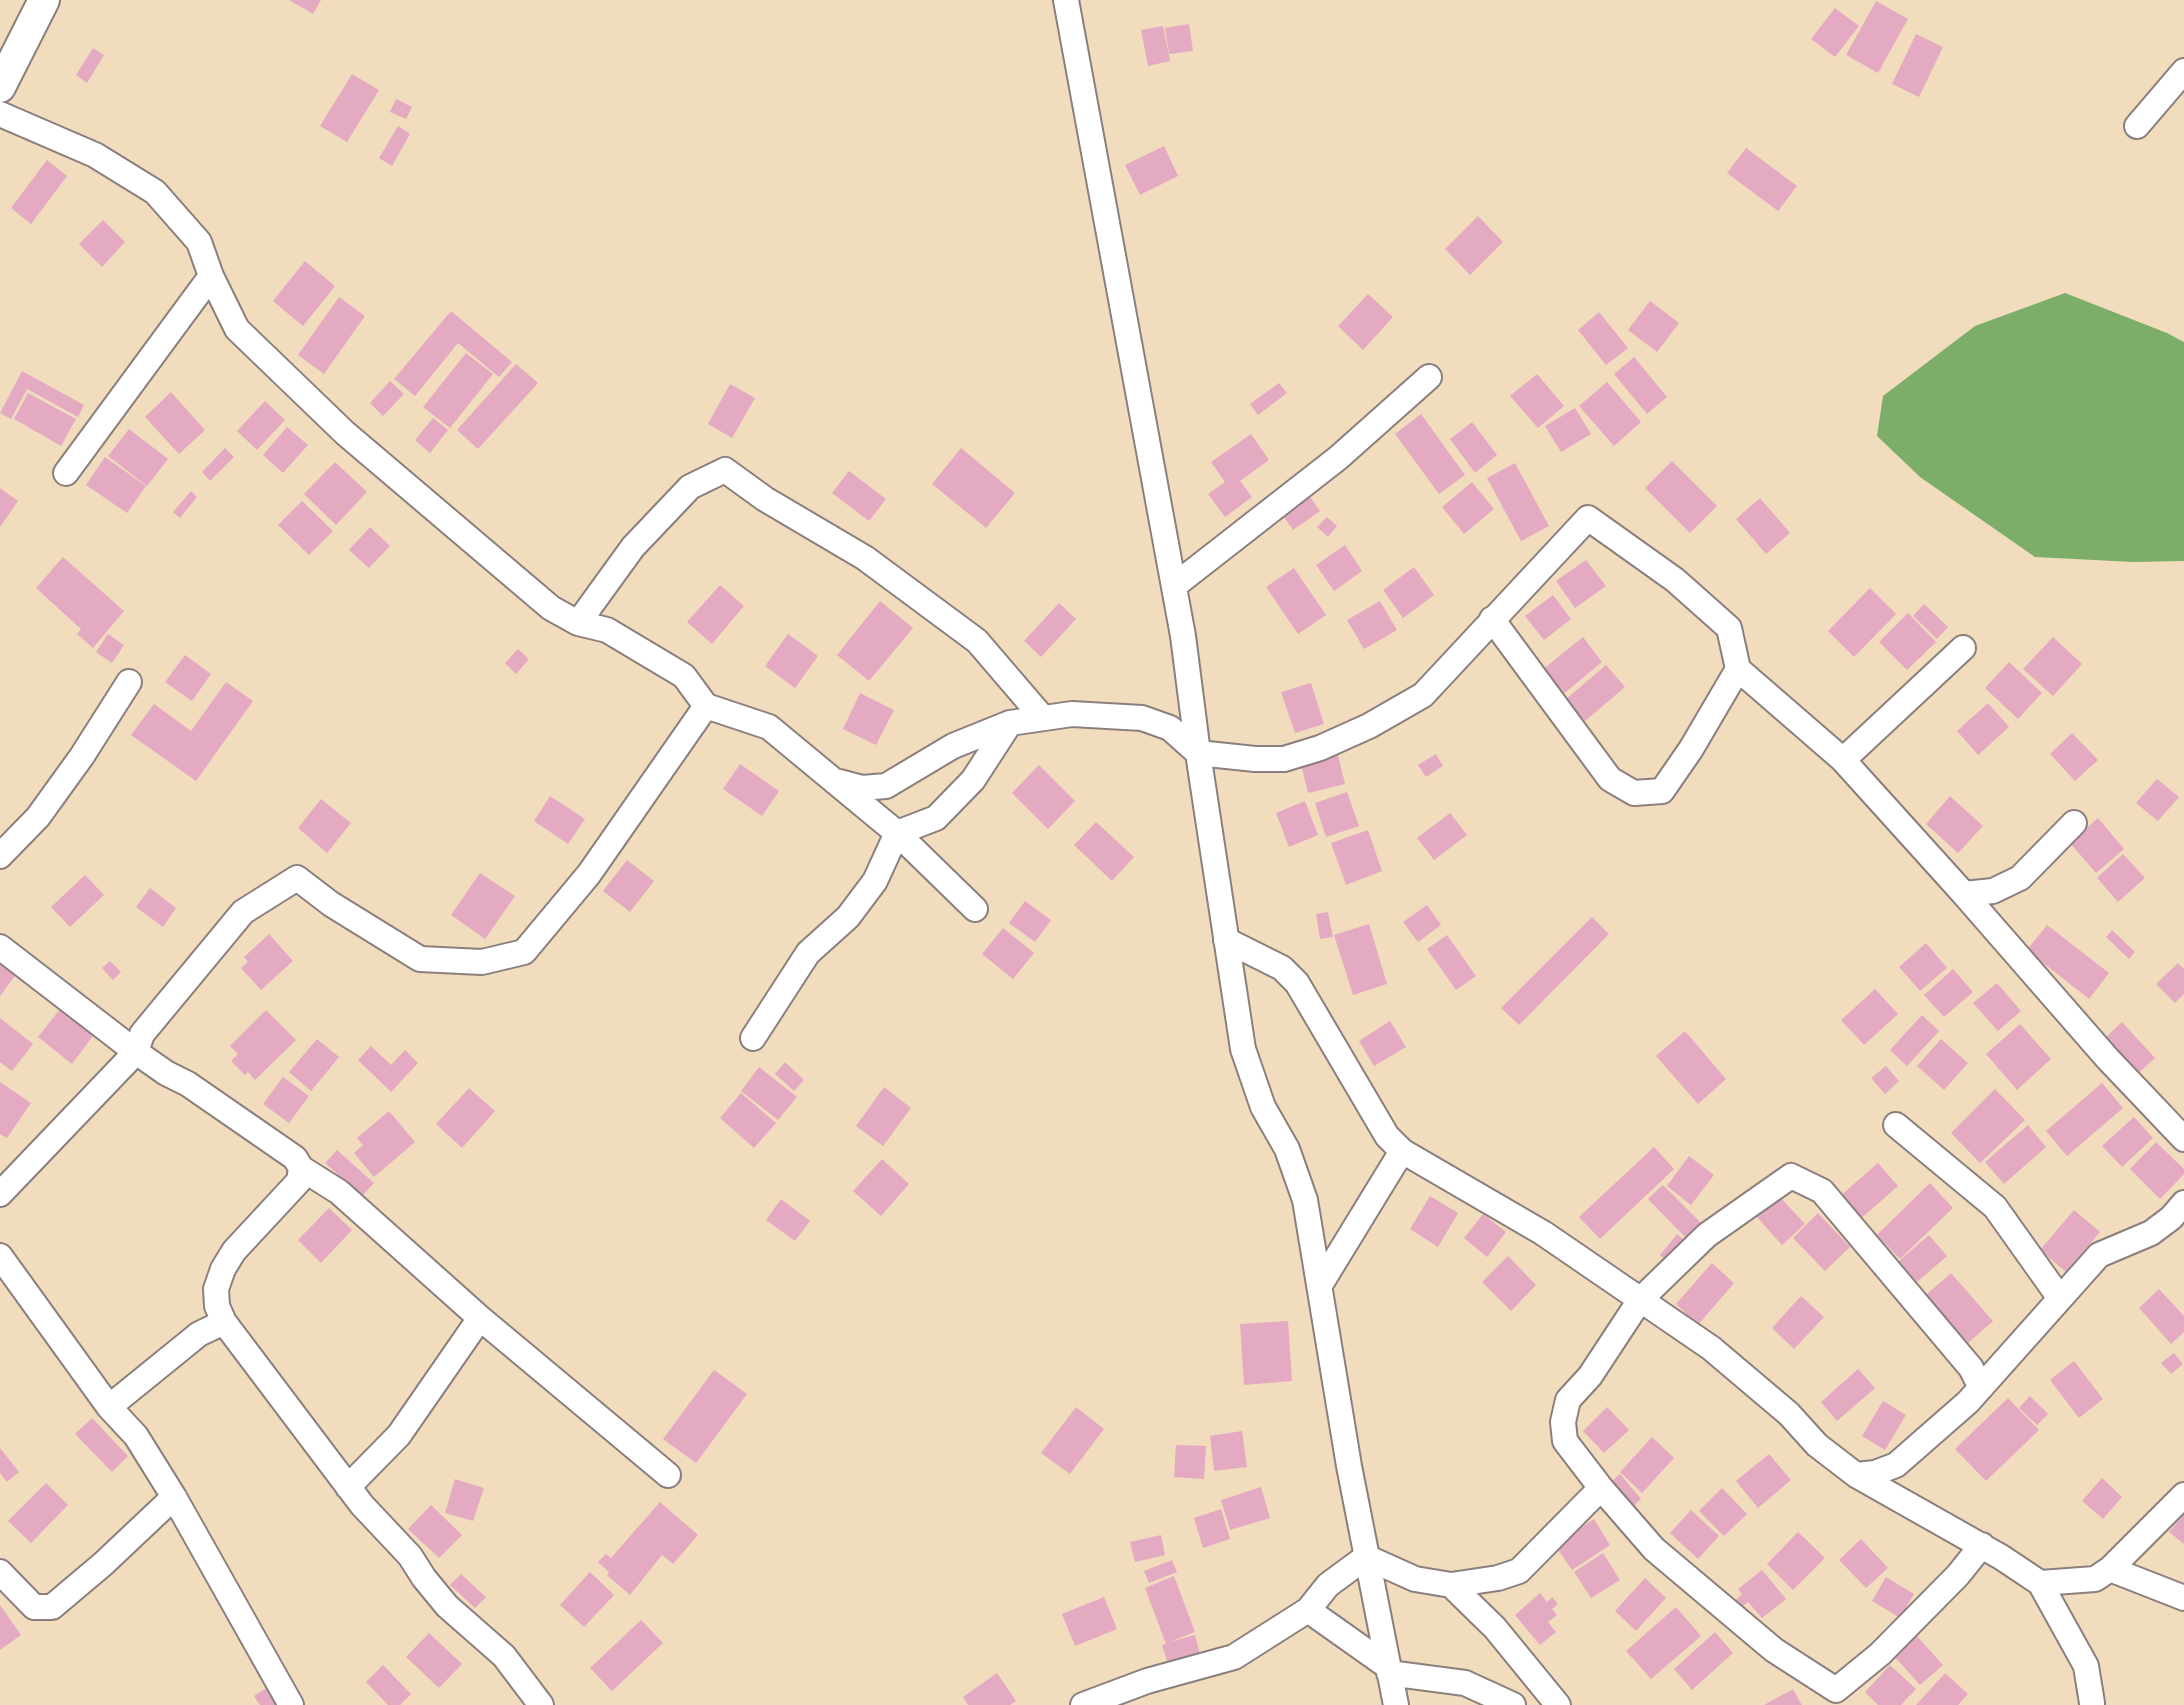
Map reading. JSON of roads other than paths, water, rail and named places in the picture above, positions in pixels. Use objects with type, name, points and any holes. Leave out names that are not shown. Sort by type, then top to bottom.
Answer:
[{"type":"main road","points":[[0,87],[44,0]]},
{"type":"street","points":[[1066,0],[1174,586],[1243,1049],[1263,1107],[1287,1149],[1305,1200],[1366,1557],[1396,1705]]},
{"type":"street","points":[[2137,126],[2184,71]]},
{"type":"street","points":[[0,114],[95,155],[155,192],[199,242],[211,276],[237,329],[345,433],[551,608],[578,623],[607,630],[684,676],[706,706],[769,727],[897,833],[975,909]]},
{"type":"street","points":[[66,473],[211,276]]},
{"type":"street","points":[[1174,586],[1338,458],[1429,377]]},
{"type":"street","points":[[578,623],[642,537],[690,487],[725,470],[765,499],[865,558],[977,641],[1043,718]]},
{"type":"street","points":[[838,782],[862,788],[886,786],[953,746],[1010,723],[1072,714],[1142,718],[1170,728],[1198,753],[1284,759],[1320,748],[1423,695],[1588,518],[1675,580],[1729,628],[1738,669],[1843,760],[2107,1058],[2184,1139]]},
{"type":"street","points":[[1492,619],[1610,779],[1634,793],[1662,791],[1691,749],[1738,669]]},
{"type":"street","points":[[1843,760],[1963,648]]},
{"type":"street","points":[[0,856],[38,817],[129,682]]},
{"type":"street","points":[[0,1194],[136,1052],[142,1034],[243,912],[297,878],[331,904],[420,959],[482,962],[524,952],[589,874],[706,706]]},
{"type":"street","points":[[753,1038],[808,953],[848,917],[875,881],[897,833],[936,818],[973,780],[1010,723]]},
{"type":"street","points":[[1964,894],[1993,891],[2020,878],[2074,823]]},
{"type":"street","points":[[1226,940],[1282,968],[1297,983],[1387,1136],[1402,1151],[1543,1233],[1732,1365],[1789,1414],[1817,1445],[1856,1475],[1982,1545],[2040,1583],[2086,1666],[2092,1703]]},
{"type":"street","points":[[0,947],[136,1052],[258,1132],[295,1158],[301,1168],[339,1192],[480,1318],[668,1475]]},
{"type":"street","points":[[1896,1125],[1995,1207],[2059,1297]]},
{"type":"street","points":[[1320,1285],[1402,1151]]},
{"type":"street","points":[[301,1168],[299,1181],[234,1251],[223,1269],[216,1289],[217,1306],[224,1322],[348,1487],[410,1556],[447,1606],[504,1656],[541,1705]]},
{"type":"street","points":[[1980,1386],[1971,1368],[1822,1191],[1791,1176],[1707,1235],[1640,1300],[1590,1376],[1568,1400],[1563,1422],[1565,1441],[1654,1549],[1774,1650],[1836,1690],[1880,1654],[1958,1575],[1982,1545]]},
{"type":"street","points":[[1856,1475],[1875,1473],[1896,1465],[1968,1402],[2099,1255],[2151,1233],[2184,1203]]},
{"type":"street","points":[[0,1256],[109,1407],[136,1436],[174,1497],[291,1705]]},
{"type":"street","points":[[348,1487],[399,1435],[480,1318]]},
{"type":"street","points":[[109,1407],[199,1334],[224,1322]]},
{"type":"street","points":[[1366,1557],[1415,1579],[1451,1585],[1498,1578],[1519,1571],[1601,1488]]},
{"type":"street","points":[[2040,1583],[2095,1579],[2110,1569],[2184,1495]]},
{"type":"street","points":[[0,1572],[34,1607],[52,1607],[174,1497]]},
{"type":"street","points":[[1083,1705],[1147,1681],[1234,1657],[1308,1610],[1328,1585],[1366,1557]]},
{"type":"street","points":[[2110,1569],[2184,1598]]},
{"type":"street","points":[[1451,1585],[1495,1628],[1558,1705]]},
{"type":"street","points":[[1308,1610],[1388,1669],[1465,1683],[1513,1705]]}]
